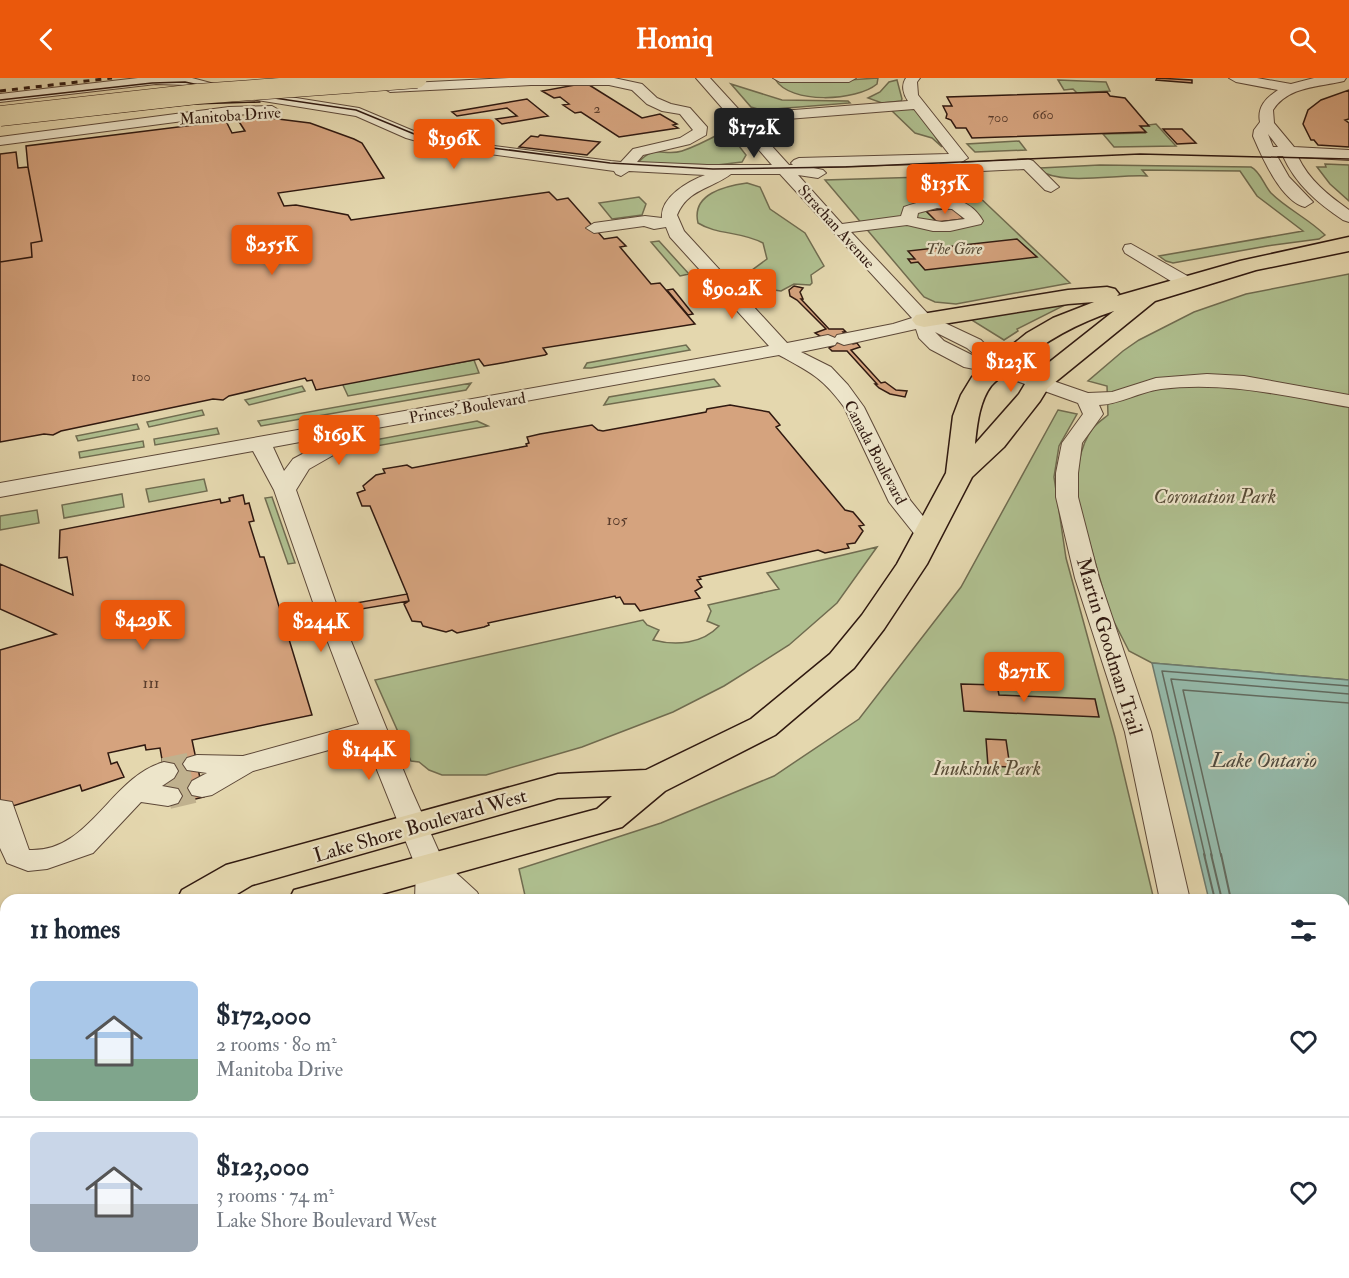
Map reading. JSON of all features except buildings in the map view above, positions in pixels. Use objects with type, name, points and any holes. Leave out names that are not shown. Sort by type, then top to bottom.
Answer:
[{"type":"highway","points":[[0,107],[273,78]]},
{"type":"highway","points":[[0,116],[198,94],[417,78]]},
{"type":"highway","name":"Lake Shore Boulevard West","points":[[960,473],[963,432],[970,400],[980,382],[1013,353],[1035,338],[1066,321],[1104,306],[1310,251],[1349,244]]},
{"type":"highway","name":"Lake Shore Boulevard West","points":[[1237,270],[1349,263]]},
{"type":"highway","points":[[924,320],[1068,297],[1166,289]]},
{"type":"highway","name":"Lake Shore Boulevard West","points":[[354,894],[430,884],[609,818],[652,782],[763,727],[842,661],[880,613],[928,536],[960,473],[995,441],[1031,396],[1037,384],[1166,289]]},
{"type":"highway","name":"Lake Shore Boulevard West","points":[[206,894],[239,874],[558,786],[652,782]]},
{"type":"street","name":"Strachan Avenue","points":[[703,78],[838,229],[924,320],[926,334],[937,345],[971,363],[998,368],[1037,384],[1086,399]]},
{"type":"street","points":[[780,78],[849,78]]},
{"type":"street","points":[[620,173],[785,170],[960,158],[911,95],[910,88],[913,78]]},
{"type":"street","points":[[1236,78],[1294,88]]},
{"type":"street","points":[[1339,78],[1320,80],[1281,94],[1271,102],[1265,113],[1266,124],[1281,138],[1300,174],[1317,193],[1349,217]]},
{"type":"street","points":[[0,98],[173,79],[303,107]]},
{"type":"street","points":[[21,123],[209,103],[303,107],[323,97],[390,88],[520,81],[600,81],[637,87],[652,101],[667,108],[685,111],[700,127],[701,132],[685,141],[638,152],[620,173]]},
{"type":"street","points":[[740,119],[919,104]]},
{"type":"street","name":"Manitoba Drive","points":[[0,141],[229,111],[303,107],[350,120],[390,140],[426,150],[620,173],[636,182]]},
{"type":"street","points":[[0,124],[21,120],[24,138]]},
{"type":"street","points":[[1266,124],[1260,136],[1275,169],[1293,192],[1349,234]]},
{"type":"street","points":[[1267,151],[1349,155]]},
{"type":"street","points":[[701,184],[785,170],[818,173],[1028,164],[1051,187]]},
{"type":"street","points":[[597,231],[645,228],[662,223],[685,191],[711,177],[731,170]]},
{"type":"street","points":[[665,187],[685,191]]},
{"type":"street","points":[[838,229],[908,220]]},
{"type":"street","name":"Canada Boulevard","points":[[662,223],[676,232],[783,350],[824,371],[841,388],[854,407],[900,502],[928,536]]},
{"type":"street","points":[[1131,249],[1160,269],[1166,289]]},
{"type":"street","name":"Princes' Boulevard","points":[[0,490],[783,350],[897,329],[924,320]]},
{"type":"street","points":[[1086,399],[1114,398],[1156,384],[1207,380],[1244,382],[1349,401]]},
{"type":"street","name":"Martin Goodman Trail","points":[[1086,399],[1094,414],[1072,443],[1067,473],[1067,497],[1087,578],[1138,732],[1174,894]]},
{"type":"street","points":[[285,490],[301,464],[374,423]]},
{"type":"street","points":[[261,444],[266,458],[285,490],[373,729],[412,826],[430,884],[452,894]]},
{"type":"street","points":[[200,776],[373,729]]},
{"type":"street","points":[[2,809],[17,856],[28,861],[47,859],[83,846],[134,792],[166,784]]},
{"type":"green space","points":[[878,78],[877,84],[867,90],[840,97],[824,98],[794,93],[775,79],[848,80]]},
{"type":"green space","points":[[897,80],[901,101],[882,103],[868,98],[880,92],[889,82]]},
{"type":"green space","points":[[1058,80],[1106,82],[1110,91],[1077,93],[1073,89],[1064,90]]},
{"type":"green space","points":[[731,84],[782,100],[848,101],[850,103],[761,110],[751,107]]},
{"type":"green space","points":[[890,109],[919,111],[942,147],[932,138],[915,133]]},
{"type":"green space","points":[[1156,124],[1176,146],[1114,147],[1103,134],[1145,133],[1140,126]]},
{"type":"green space","points":[[723,132],[728,132],[746,155],[742,162],[717,165],[638,163],[654,152],[682,151]]},
{"type":"green space","points":[[1019,141],[1026,150],[975,152],[967,144]]},
{"type":"green space","points":[[1325,164],[1349,165],[1349,201],[1330,184],[1317,167],[1326,167]]},
{"type":"green space","points":[[1100,165],[1251,167],[1271,193],[1325,235],[1319,239],[1173,263],[1166,261],[1159,256],[1303,231],[1257,196],[1240,171],[1142,170],[1147,176],[1076,178],[1049,175],[1038,170],[1040,168]]},
{"type":"green space","name":"The Gore","points":[[957,176],[1070,283],[956,304],[935,302],[924,297],[825,180]]},
{"type":"green space","points":[[747,183],[760,187],[770,209],[805,233],[824,266],[811,275],[810,285],[794,284],[781,291],[774,290],[748,273],[767,259],[763,243],[746,236],[713,230],[698,223],[697,213],[705,198],[720,189]]},
{"type":"green space","points":[[639,197],[646,204],[642,215],[612,219],[599,203]]},
{"type":"green space","points":[[659,241],[689,274],[680,276],[651,242]]},
{"type":"green space","name":"Coronation Park","points":[[1349,274],[1349,680],[1152,663],[1129,651],[1110,614],[1077,499],[1077,472],[1084,444],[1093,428],[1108,415],[1107,386],[1088,381],[1139,340],[1194,312],[1246,294]]},
{"type":"green space","points":[[1063,306],[1017,329],[1018,331],[1004,340],[970,319]]},
{"type":"green space","points":[[686,345],[690,350],[584,368],[587,363]]},
{"type":"green space","points":[[474,360],[479,373],[348,396],[342,383]]},
{"type":"green space","points":[[714,379],[720,386],[604,405],[609,397]]},
{"type":"green space","points":[[471,383],[466,390],[261,426],[258,421]]},
{"type":"green space","points":[[302,386],[305,391],[249,405],[245,400]]},
{"type":"green space","points":[[202,410],[204,415],[149,427],[147,422]]},
{"type":"green space","name":"Inukshuk Park","points":[[1058,410],[1077,414],[1059,446],[1054,477],[1066,558],[1115,737],[1153,894],[525,894],[519,869],[661,823],[774,776],[859,719],[961,587]]},
{"type":"green space","points":[[477,421],[488,426],[371,447],[369,441]]},
{"type":"green space","points":[[137,424],[139,429],[78,441],[76,436]]},
{"type":"green space","points":[[217,428],[219,434],[155,445],[154,439]]},
{"type":"green space","points":[[143,441],[144,447],[80,458],[79,452]]},
{"type":"green space","points":[[204,479],[207,491],[149,502],[146,489]]},
{"type":"green space","points":[[122,494],[124,507],[64,518],[62,505]]},
{"type":"green space","points":[[272,497],[295,563],[288,564],[265,498]]},
{"type":"green space","points":[[37,510],[39,523],[0,530],[0,516]]},
{"type":"green space","points":[[877,547],[837,603],[789,645],[724,686],[673,712],[582,747],[486,775],[442,775],[429,770],[419,762],[411,761],[375,680],[643,620],[647,625],[659,630],[653,640],[680,643],[697,640],[719,626],[707,621],[711,611],[708,605],[779,589],[767,573]]},
{"type":"water","name":"Lake Ontario","points":[[1152,663],[1349,680],[1349,894],[1208,894]]},
{"type":"tunnel","points":[[164,771],[197,764]]},
{"type":"tunnel","points":[[168,796],[202,788]]},
{"type":"tram line","points":[[0,100],[152,83],[185,82],[221,90],[356,110],[419,136],[439,141],[610,163],[713,169],[846,167],[1140,154],[1349,159]]},
{"type":"tram line","points":[[0,125],[193,104],[260,102]]},
{"type":"railway","points":[[0,91],[112,78]]}]
